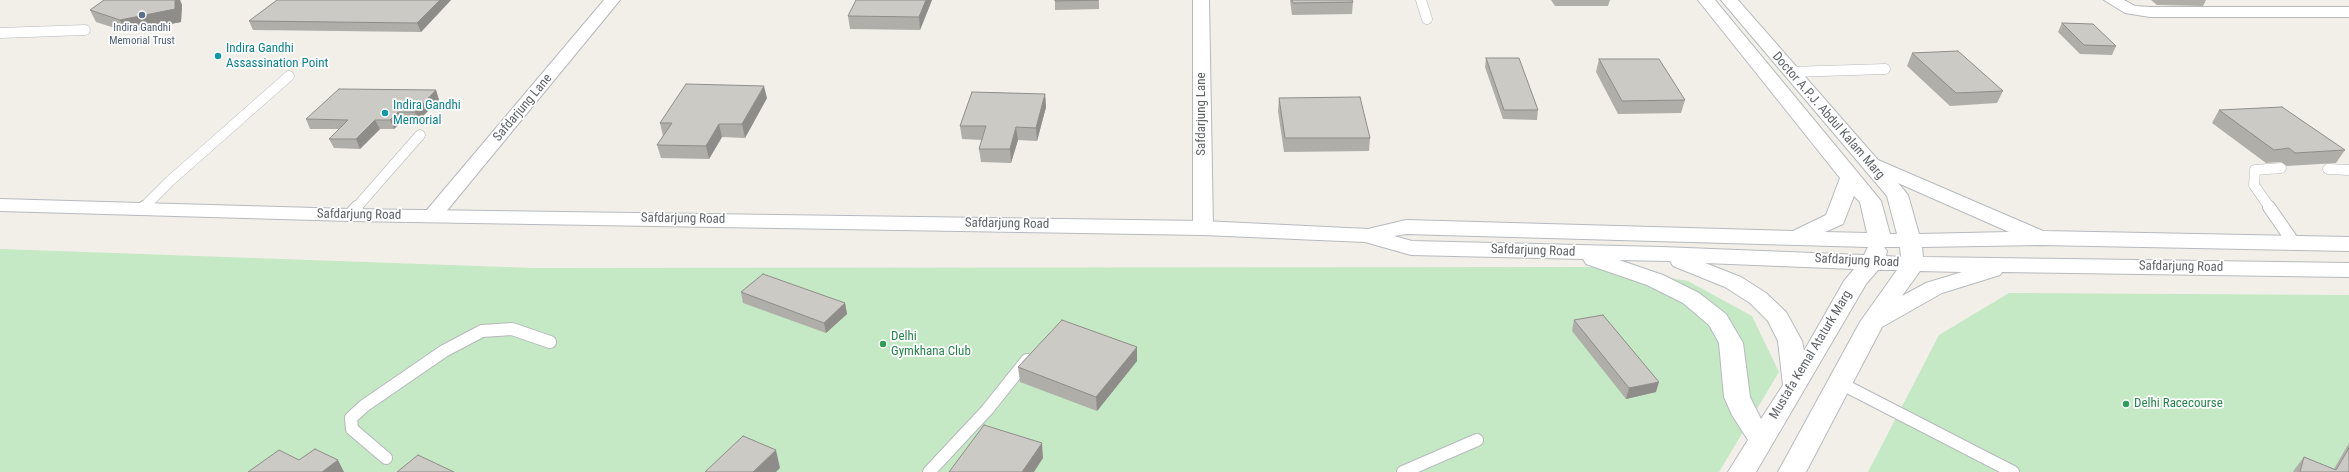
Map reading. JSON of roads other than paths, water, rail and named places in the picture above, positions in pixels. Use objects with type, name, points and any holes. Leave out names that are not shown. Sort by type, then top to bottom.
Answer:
[{"type":"main road","name":"Doctor A.P.J. Abdul Kalam Marg","points":[[1706,0],[1870,201],[1876,250]]},
{"type":"main road","name":"Doctor A.P.J. Abdul Kalam Marg","points":[[1729,0],[1896,195],[1912,252]]},
{"type":"main road","points":[[1815,134],[1843,133]]},
{"type":"main road","points":[[1868,162],[2040,238]]},
{"type":"main road","points":[[1794,238],[1835,219],[1851,177]]},
{"type":"main road","name":"Safdarjung Road","points":[[0,204],[350,215],[433,215],[1203,228],[1366,235],[1411,248],[1661,254],[1876,250],[1912,252],[2008,265],[2349,270]]},
{"type":"main road","name":"Safdarjung Road","points":[[1366,235],[1406,227],[1794,238],[1876,250]]},
{"type":"main road","name":"Safdarjung Road","points":[[1912,252],[2040,238],[2349,244]]},
{"type":"main road","name":"Mustafa Kemal Ataturk Marg","points":[[1742,472],[1761,439],[1796,385],[1856,281],[1876,250]]},
{"type":"main road","points":[[1792,472],[1872,322],[1912,252]]},
{"type":"main road","points":[[1577,253],[1655,280],[1691,298],[1718,320],[1731,343],[1737,397],[1744,415],[1761,439]]},
{"type":"main road","points":[[1661,254],[1701,267],[1733,282],[1758,298],[1778,317],[1790,341],[1796,385]]},
{"type":"main road","points":[[1872,322],[1934,288],[2008,265]]},
{"type":"street","name":"Safdarjung Lane","points":[[433,215],[612,0]]},
{"type":"street","name":"Safdarjung Lane","points":[[1201,0],[1203,228]]},
{"type":"street","points":[[2112,0],[2131,10],[2150,12],[2349,12]]},
{"type":"lane","points":[[1421,0],[1427,19]]},
{"type":"lane","points":[[0,33],[85,30]]},
{"type":"lane","points":[[1790,72],[1885,69]]},
{"type":"lane","points":[[142,209],[170,181],[289,76]]},
{"type":"lane","points":[[350,215],[420,135]]},
{"type":"lane","points":[[2281,168],[2255,170],[2254,185],[2294,243]]},
{"type":"lane","points":[[2328,169],[2349,170]]},
{"type":"lane","points":[[386,458],[352,429],[351,418],[364,406],[444,351],[482,331],[512,329],[550,342]]},
{"type":"lane","points":[[928,472],[987,410],[1037,348]]},
{"type":"lane","points":[[1840,383],[2013,472]]},
{"type":"lane","points":[[1403,472],[1477,440]]},
{"type":"place","name":"Indira Gandhi Memorial Trust","points":[[142,15]]},
{"type":"place","name":"Indira Gandhi Assassination Point","points":[[218,56]]},
{"type":"place","name":"Indira Gandhi Memorial","points":[[385,113]]},
{"type":"place","name":"Delhi Gymkhana Club","points":[[883,344]]},
{"type":"place","name":"Delhi Racecourse","points":[[2126,404]]}]
